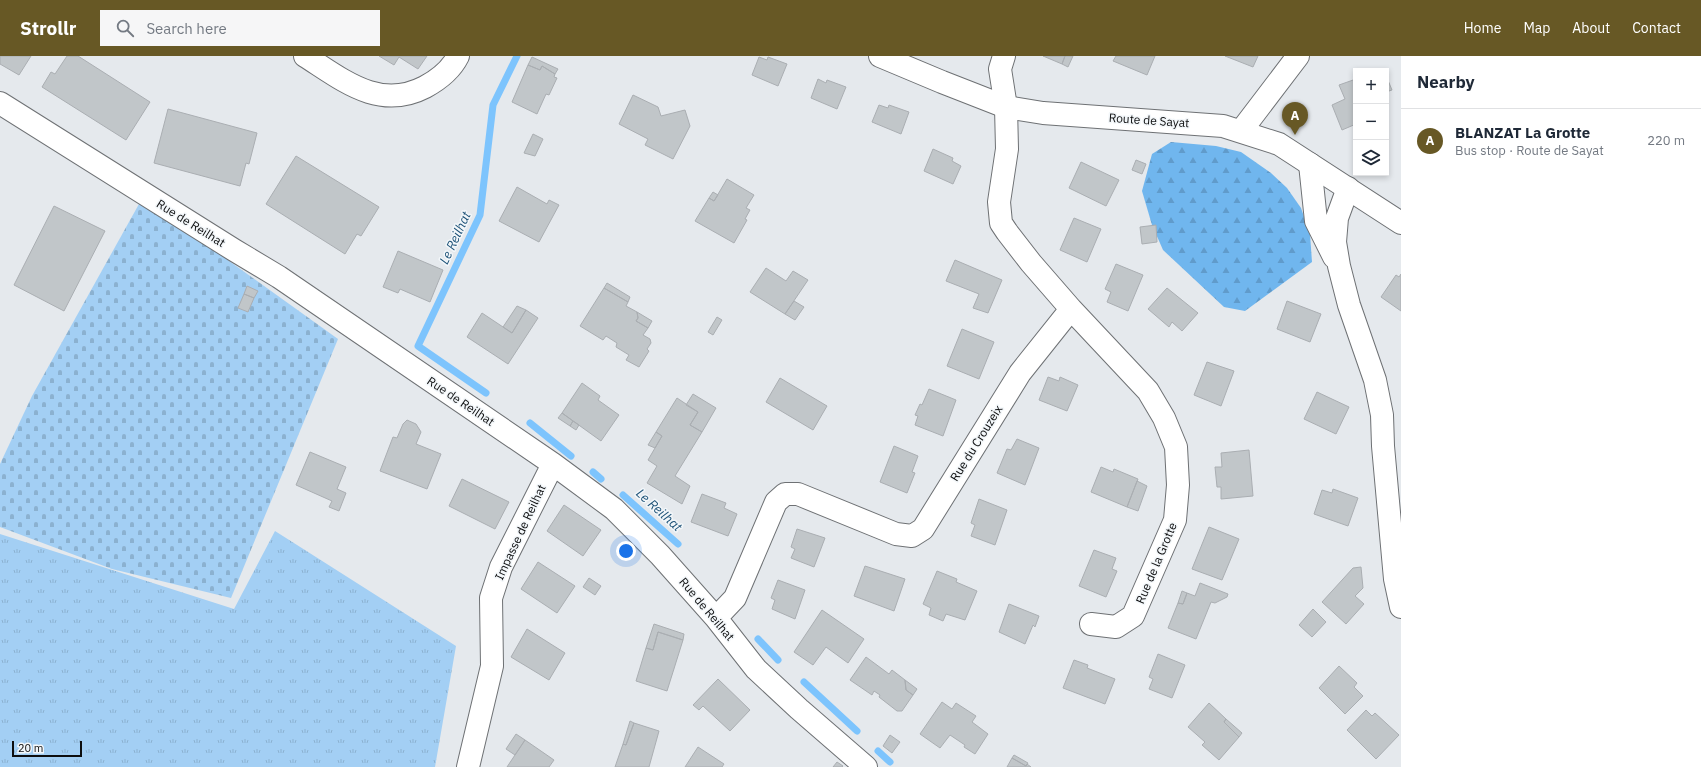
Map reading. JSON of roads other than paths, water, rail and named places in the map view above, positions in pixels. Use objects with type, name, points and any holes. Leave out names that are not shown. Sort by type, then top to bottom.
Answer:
[{"type":"street","points":[[305,56],[339,79],[367,92],[390,97],[414,93],[438,80],[458,56]]},
{"type":"street","name":"Route de Sayat","points":[[880,56],[1006,107],[1043,113],[1216,125],[1241,131],[1279,144],[1401,224]]},
{"type":"street","points":[[1004,56],[1000,69],[1006,107],[1007,149],[999,202],[1001,222],[1031,263],[1071,309]]},
{"type":"street","points":[[1241,131],[1298,56]]},
{"type":"street","name":"Rue de Reilhat","points":[[0,103],[227,246],[279,276],[553,464],[614,509],[660,555],[716,618],[756,669],[799,709],[866,767]]},
{"type":"street","points":[[1310,164],[1316,221],[1339,266]]},
{"type":"street","points":[[1348,188],[1337,218],[1335,242],[1339,266],[1349,304],[1375,380],[1382,415],[1383,446],[1395,579],[1401,607]]},
{"type":"street","name":"Rue du Crouzeix","points":[[716,618],[735,598],[776,502],[785,494],[798,494],[896,534],[912,536],[923,529],[1020,373],[1071,309]]},
{"type":"street","name":"Rue de la Grotte","points":[[1071,309],[1148,391],[1164,418],[1176,447],[1178,485],[1175,520],[1134,616],[1116,627],[1091,624]]},
{"type":"street","name":"Impasse de Reilhat","points":[[468,767],[492,666],[491,598],[501,567],[553,464]]},
{"type":"waterway","name":"Le Reilhat","points":[[486,393],[418,346],[480,215],[493,105],[517,56]]},
{"type":"waterway","name":"Le Reilhat","points":[[530,423],[571,456]]},
{"type":"waterway","name":"Le Reilhat","points":[[593,472],[601,479]]},
{"type":"waterway","name":"Le Reilhat","points":[[623,495],[678,544]]},
{"type":"waterway","name":"Le Reilhat","points":[[758,639],[778,660]]},
{"type":"waterway","name":"Le Reilhat","points":[[804,682],[857,731]]},
{"type":"waterway","name":"Le Reilhat","points":[[878,751],[890,762]]},
{"type":"place","name":"BLANZAT La Grotte","points":[[1295,135]]}]
